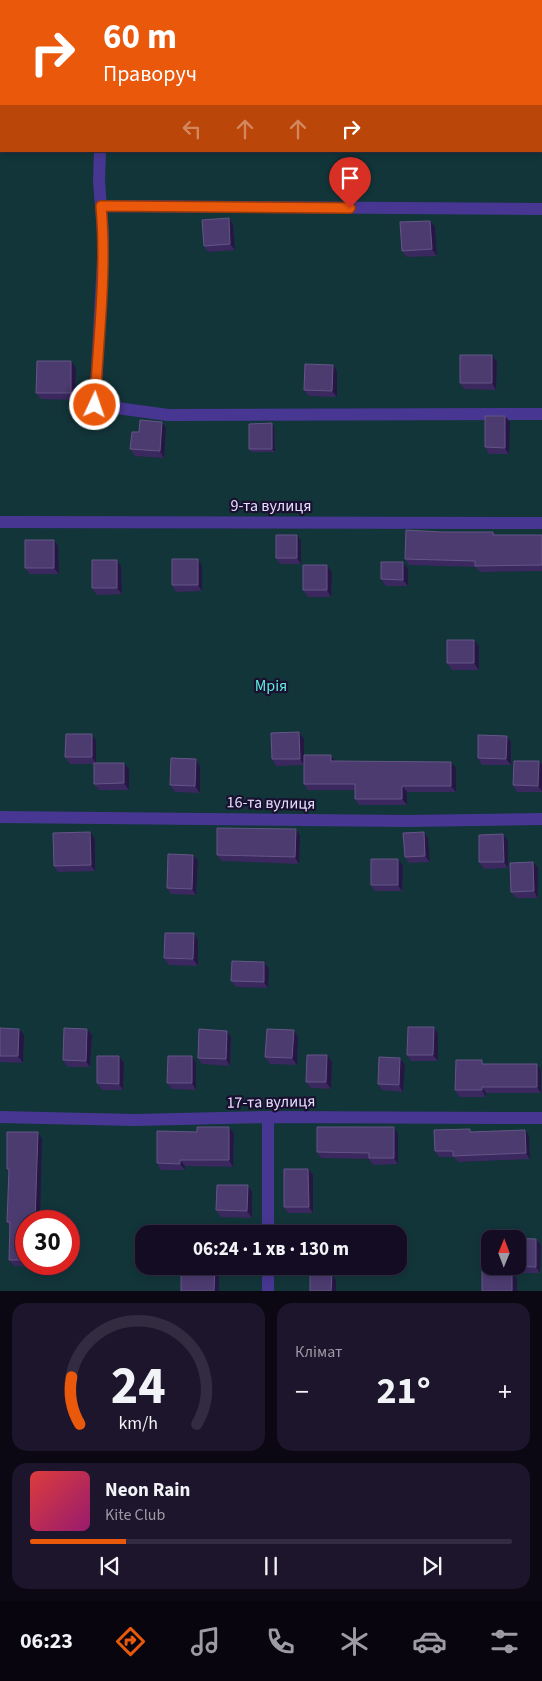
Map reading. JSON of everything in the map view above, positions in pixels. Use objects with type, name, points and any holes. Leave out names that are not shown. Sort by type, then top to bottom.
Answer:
[{"type":"street","points":[[100,152],[99,181],[103,233],[95,405],[168,414],[542,414]]},
{"type":"street","points":[[101,206],[542,209]]},
{"type":"street","name":"9-та вулиця","points":[[0,522],[542,523]]},
{"type":"street","name":"16-та вулиця","points":[[0,817],[406,821],[542,819]]},
{"type":"street","name":"17-та вулиця","points":[[0,1117],[134,1120],[268,1117],[542,1118]]},
{"type":"street","points":[[268,1117],[268,1225]]},
{"type":"street","points":[[268,1275],[268,1291]]},
{"type":"green space","name":"Мрія","points":[[0,152],[542,152],[542,1291],[0,1291]]},
{"type":"building","points":[[229,218],[230,244],[204,246],[202,220]]},
{"type":"building","points":[[430,221],[432,249],[402,251],[400,222]]},
{"type":"building","points":[[460,355],[492,355],[492,383],[460,383]]},
{"type":"building","points":[[37,361],[71,361],[71,393],[36,393]]},
{"type":"building","points":[[305,364],[333,365],[332,391],[304,390]]},
{"type":"building","points":[[485,416],[505,416],[505,448],[485,447]]},
{"type":"building","points":[[140,420],[162,422],[160,451],[130,449],[132,432],[139,432]]},
{"type":"building","points":[[272,423],[272,449],[249,449],[249,424]]},
{"type":"building","points":[[406,530],[493,532],[493,535],[542,535],[542,565],[475,566],[475,561],[405,559]]},
{"type":"building","points":[[276,535],[297,535],[297,558],[276,558]]},
{"type":"building","points":[[25,540],[54,540],[54,568],[25,568]]},
{"type":"building","points":[[172,559],[198,559],[198,585],[172,585]]},
{"type":"building","points":[[92,560],[117,560],[117,588],[92,588]]},
{"type":"building","points":[[381,562],[403,562],[403,580],[381,579]]},
{"type":"building","points":[[303,565],[327,565],[327,590],[303,590]]},
{"type":"building","points":[[447,640],[474,640],[474,663],[447,663]]},
{"type":"building","points":[[299,732],[300,759],[272,759],[271,733]]},
{"type":"building","points":[[66,734],[92,734],[92,757],[65,757]]},
{"type":"building","points":[[478,735],[507,736],[506,759],[478,758]]},
{"type":"building","points":[[304,755],[331,755],[331,761],[451,762],[451,786],[402,786],[402,799],[355,799],[355,784],[304,784]]},
{"type":"building","points":[[171,758],[196,759],[195,786],[170,785]]},
{"type":"building","points":[[514,761],[539,761],[538,786],[513,785]]},
{"type":"building","points":[[94,763],[124,763],[124,783],[94,784]]},
{"type":"building","points":[[217,828],[296,829],[295,857],[217,855]]},
{"type":"building","points":[[90,832],[91,865],[54,866],[53,833]]},
{"type":"building","points":[[424,832],[425,856],[405,857],[403,833]]},
{"type":"building","points":[[503,834],[504,862],[479,862],[479,835]]},
{"type":"building","points":[[168,854],[193,855],[192,889],[167,888]]},
{"type":"building","points":[[371,859],[398,859],[398,885],[371,885]]},
{"type":"building","points":[[533,862],[534,891],[511,892],[510,863]]},
{"type":"building","points":[[165,933],[194,933],[193,959],[164,958]]},
{"type":"building","points":[[232,961],[264,962],[264,982],[231,981]]},
{"type":"building","points":[[408,1027],[434,1027],[433,1055],[407,1055]]},
{"type":"building","points":[[0,1028],[19,1029],[18,1056],[0,1056]]},
{"type":"building","points":[[64,1028],[87,1029],[86,1061],[63,1060]]},
{"type":"building","points":[[199,1029],[227,1031],[226,1059],[198,1058]]},
{"type":"building","points":[[267,1029],[294,1030],[292,1058],[265,1057]]},
{"type":"building","points":[[307,1055],[327,1055],[326,1082],[306,1082]]},
{"type":"building","points":[[97,1056],[119,1056],[119,1084],[97,1083]]},
{"type":"building","points":[[168,1056],[192,1056],[192,1083],[167,1083]]},
{"type":"building","points":[[379,1057],[400,1058],[399,1085],[378,1084]]},
{"type":"building","points":[[456,1060],[482,1060],[482,1064],[537,1064],[537,1087],[482,1087],[482,1090],[455,1090]]},
{"type":"building","points":[[197,1127],[229,1127],[229,1160],[180,1160],[180,1164],[157,1163],[157,1131],[197,1132]]},
{"type":"building","points":[[317,1127],[394,1127],[394,1158],[369,1158],[369,1153],[317,1152]]},
{"type":"building","points":[[470,1129],[470,1132],[525,1130],[526,1153],[453,1156],[453,1151],[435,1151],[434,1130]]},
{"type":"building","points":[[7,1132],[38,1132],[35,1210],[15,1210],[15,1260],[9,1260],[10,1222],[7,1222],[9,1169],[7,1169]]},
{"type":"building","points":[[284,1169],[308,1169],[309,1207],[284,1207]]},
{"type":"building","points":[[217,1185],[248,1185],[247,1211],[216,1210]]},
{"type":"building","points":[[526,1239],[536,1239],[536,1267],[526,1267]]},
{"type":"building","points":[[181,1275],[215,1275],[214,1291],[181,1291]]},
{"type":"building","points":[[310,1275],[332,1275],[331,1291],[310,1291]]},
{"type":"building","points":[[482,1275],[512,1275],[512,1291],[482,1291]]},
{"type":"route","points":[[95,405],[103,233],[101,206],[350,208]]}]
